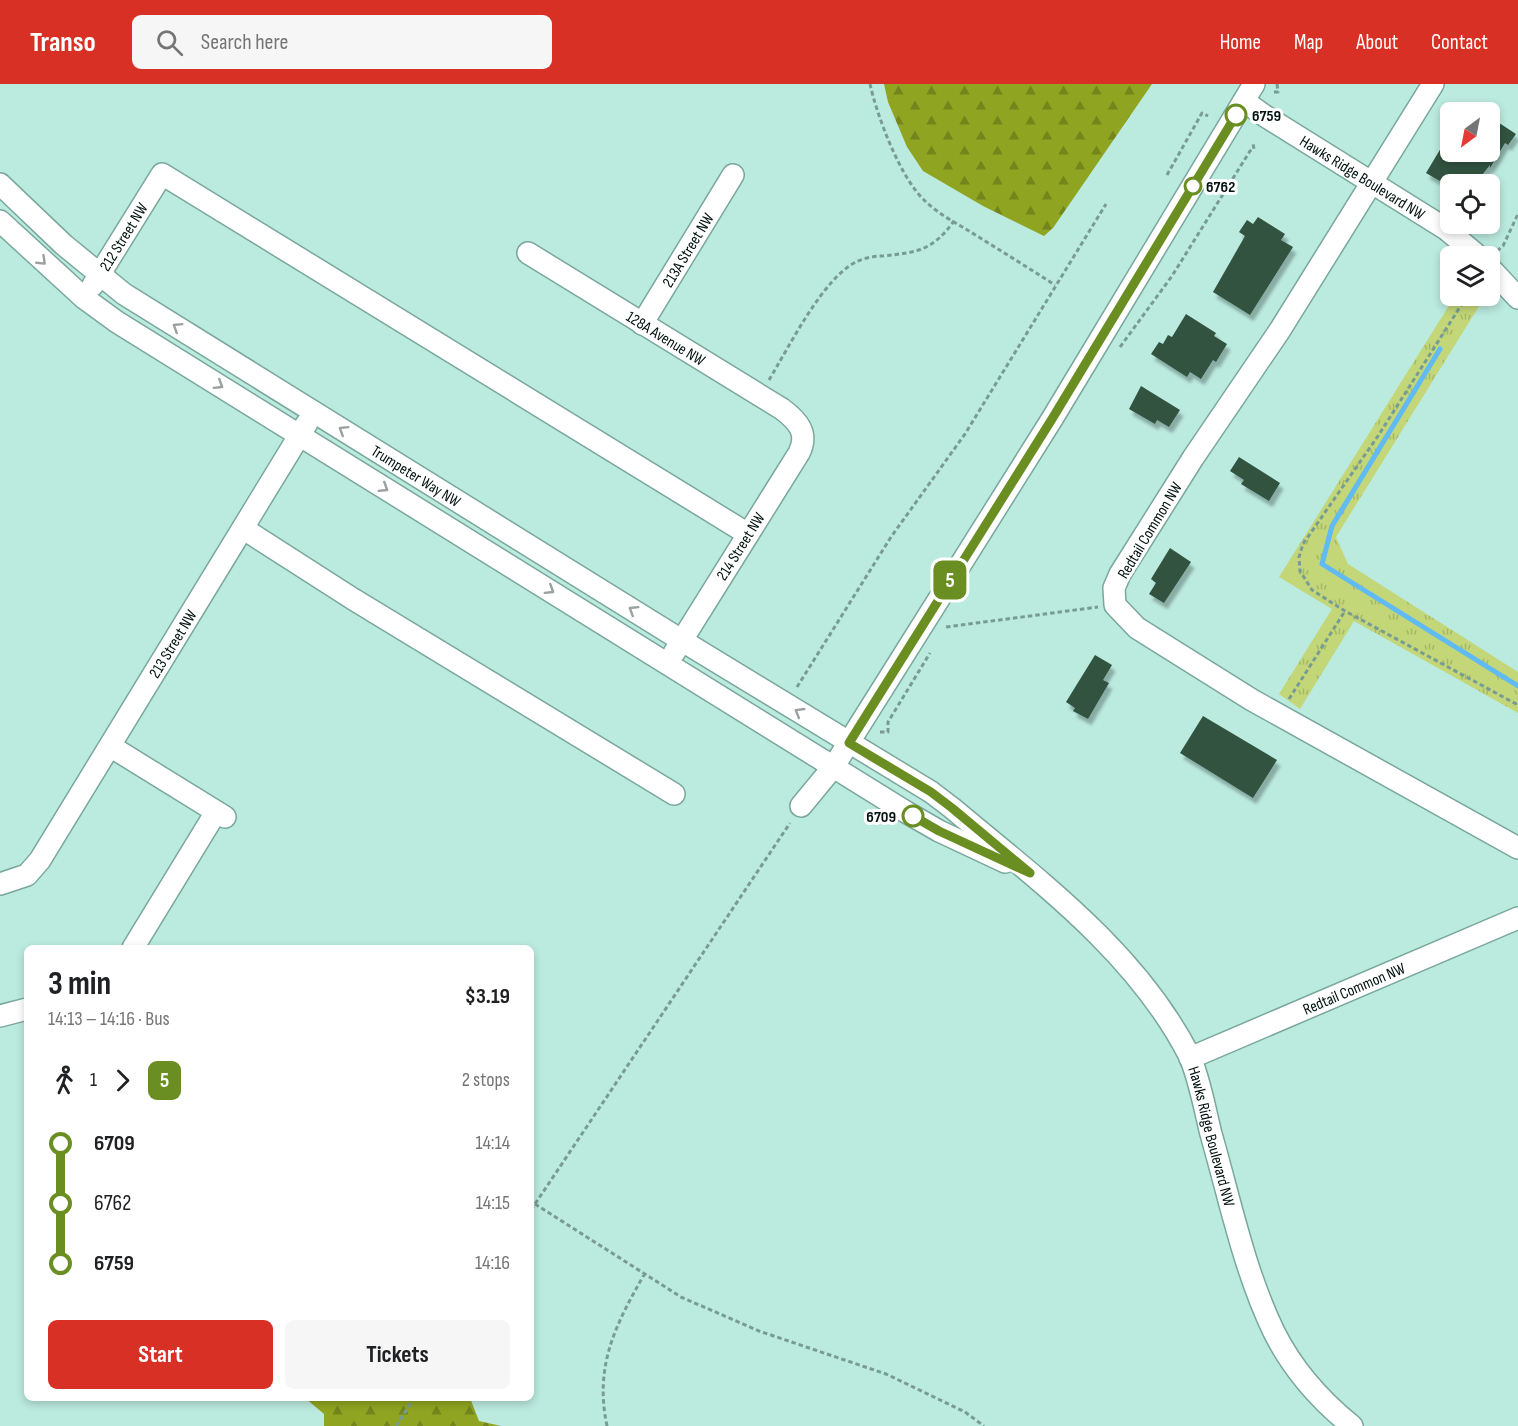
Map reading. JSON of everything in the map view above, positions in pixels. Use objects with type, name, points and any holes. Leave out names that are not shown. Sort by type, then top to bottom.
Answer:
[{"type":"street","name":"Redtail Common NW","points":[[1114,605],[1114,588],[1120,574],[1193,458],[1281,330],[1433,84]]},
{"type":"street","name":"Hawks Ridge Boulevard NW","points":[[1249,92],[1264,116],[1470,246]]},
{"type":"street","points":[[801,806],[834,766],[849,743],[1052,419],[1249,92]]},
{"type":"street","name":"212 Street NW","points":[[84,298],[162,174],[748,534]]},
{"type":"street","name":"213A Street NW","points":[[642,324],[733,175]]},
{"type":"street","name":"Trumpeter Way NW","points":[[0,184],[100,275],[148,309],[849,743]]},
{"type":"street","name":"Trumpeter Way NW","points":[[0,221],[84,298],[117,322],[834,766]]},
{"type":"street","name":"128A Avenue NW","points":[[528,253],[790,415],[801,427]]},
{"type":"street","name":"Hawks Ridge Boulevard NW","points":[[1500,275],[1518,298]]},
{"type":"street","name":"213 Street NW","points":[[0,884],[27,875],[40,860],[314,412]]},
{"type":"street","name":"214 Street NW","points":[[667,663],[803,445],[801,427]]},
{"type":"street","points":[[244,529],[674,794]]},
{"type":"street","points":[[1114,605],[1137,628],[1278,716],[1518,848]]},
{"type":"street","name":"Hawks Ridge Boulevard NW","points":[[849,743],[931,792],[952,808],[1081,917],[1133,971],[1168,1019],[1190,1058],[1254,1285],[1271,1324],[1303,1377],[1352,1426]]},
{"type":"street","points":[[110,746],[221,814],[135,945]]},
{"type":"street","name":"Hawks Ridge Boulevard NW","points":[[834,766],[939,831],[1030,873]]},
{"type":"street","name":"Redtail Common NW","points":[[1190,1058],[1518,918]]},
{"type":"street","points":[[0,1016],[24,1010]]},
{"type":"path","points":[[870,84],[885,131],[907,176],[922,198],[1055,285]]},
{"type":"path","points":[[1274,92],[1278,92],[1277,84]]},
{"type":"path","points":[[1167,175],[1202,113],[1208,116]]},
{"type":"path","points":[[797,688],[891,537],[965,434],[1106,204]]},
{"type":"path","points":[[1500,249],[1518,214]]},
{"type":"path","points":[[759,396],[833,279],[856,262],[867,258],[908,254],[922,250],[933,244],[954,221]]},
{"type":"path","points":[[1461,306],[1378,436],[1303,544],[1299,556],[1300,571],[1312,590],[1345,611],[1518,705]]},
{"type":"path","points":[[946,627],[1114,605]]},
{"type":"path","points":[[1278,716],[1345,611]]},
{"type":"path","points":[[801,806],[535,1204],[681,1296],[759,1331],[886,1374],[965,1412],[984,1426]]},
{"type":"path","points":[[607,1426],[604,1414],[604,1366],[617,1324],[645,1273]]},
{"type":"path","points":[[396,1426],[412,1401]]},
{"type":"green space","points":[[884,84],[1152,84],[1053,228],[1044,236],[983,206],[923,171],[907,147],[888,102]]},
{"type":"green space","points":[[1449,306],[1479,306],[1336,537],[1348,564],[1518,672],[1518,713],[1354,621],[1300,709],[1279,694],[1332,609],[1279,577]]},
{"type":"green space","points":[[309,1401],[471,1401],[479,1421],[501,1426],[324,1426],[324,1414]]},
{"type":"building","points":[[1500,124],[1516,134],[1508,145],[1505,143],[1500,151]]},
{"type":"building","points":[[1440,150],[1440,162],[1494,162],[1483,174],[1440,174],[1440,181],[1426,173]]},
{"type":"building","points":[[1258,217],[1285,234],[1281,240],[1293,247],[1250,315],[1213,292],[1245,236],[1239,232],[1247,220],[1253,224]]},
{"type":"building","points":[[1186,314],[1216,333],[1214,336],[1227,344],[1216,362],[1213,360],[1201,379],[1190,372],[1187,377],[1151,354],[1159,342],[1163,344],[1168,335],[1172,337]]},
{"type":"building","points":[[1141,386],[1180,410],[1169,427],[1157,420],[1155,424],[1129,409]]},
{"type":"building","points":[[1239,457],[1280,483],[1269,501],[1241,484],[1244,480],[1230,471]]},
{"type":"building","points":[[1170,548],[1191,562],[1164,603],[1149,594],[1156,583],[1151,579]]},
{"type":"building","points":[[1095,655],[1112,665],[1103,680],[1109,683],[1088,719],[1073,711],[1075,708],[1066,702]]},
{"type":"building","points":[[1203,716],[1277,760],[1253,798],[1180,753]]},
{"type":"waterway","points":[[1440,349],[1332,526],[1322,564],[1518,686]]},
{"type":"bus line","name":"5","points":[[913,816],[939,831],[1030,873],[931,792],[849,743],[1052,419],[1236,115]]},
{"type":"place","name":"6759","points":[[1236,115]]},
{"type":"place","name":"6762","points":[[1193,186]]},
{"type":"place","name":"6709","points":[[913,816]]}]
